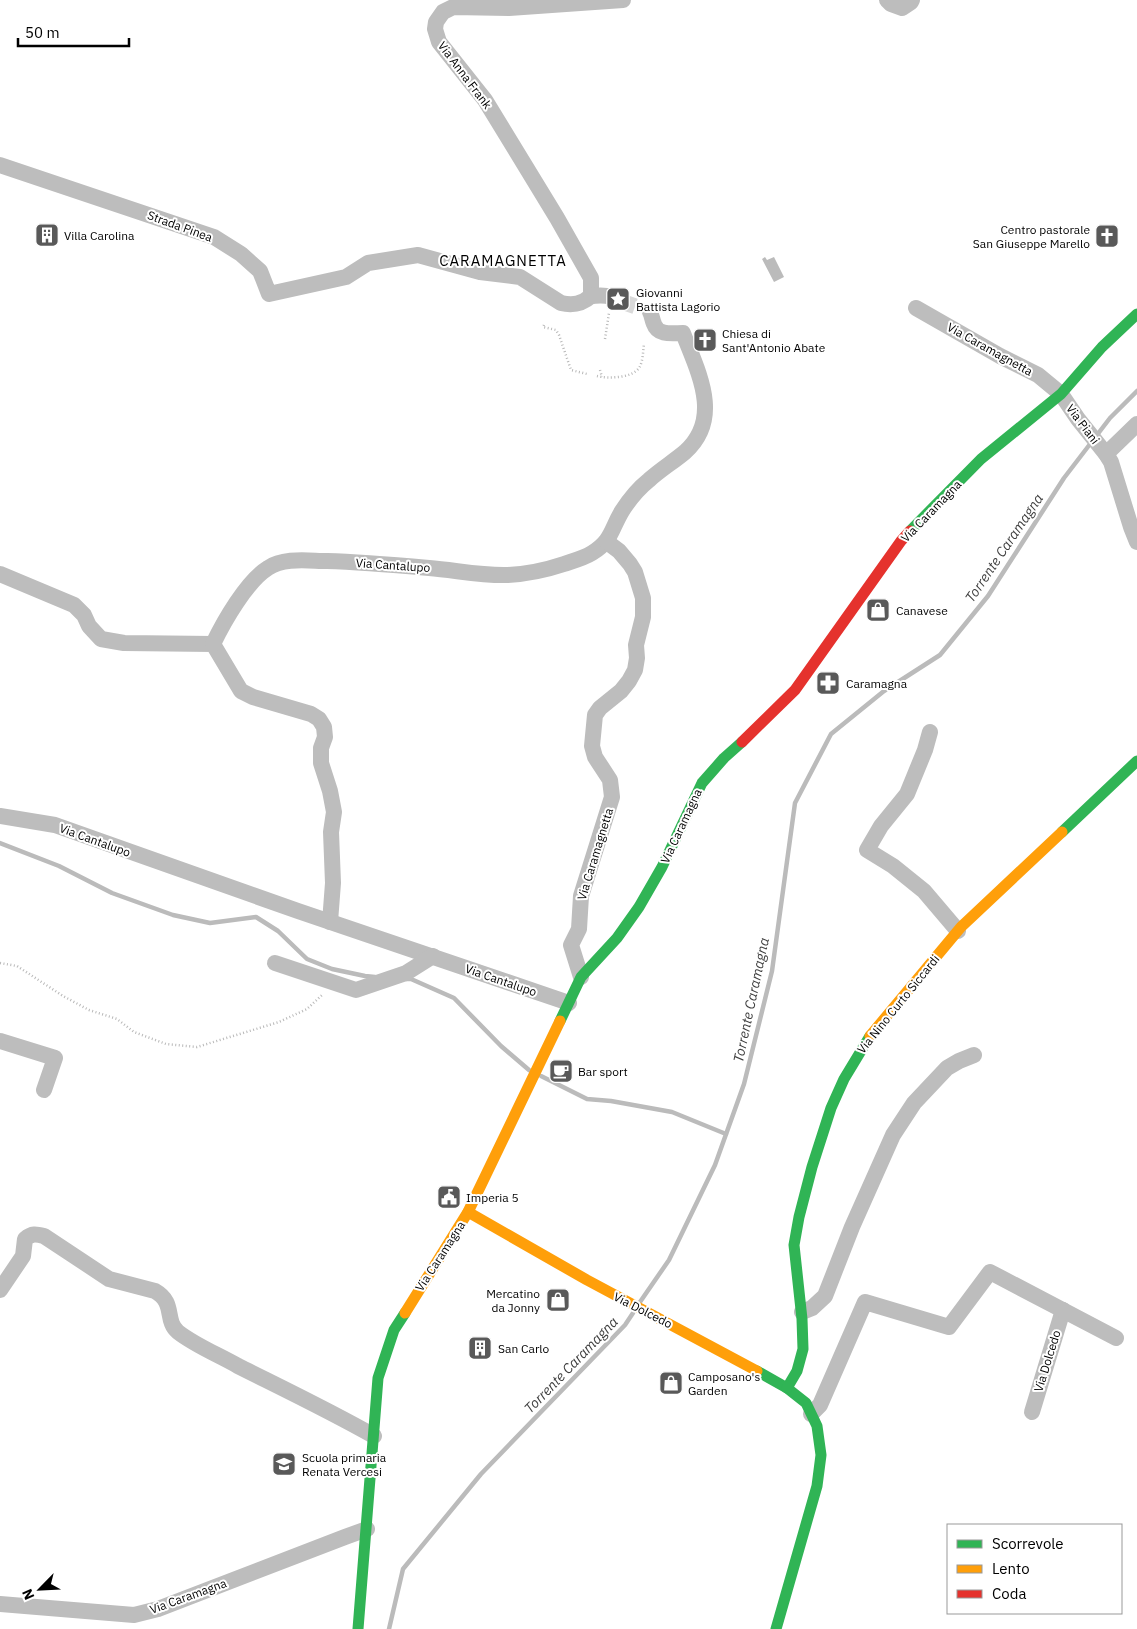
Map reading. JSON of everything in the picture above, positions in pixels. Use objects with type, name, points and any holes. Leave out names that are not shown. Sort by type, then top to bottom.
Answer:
[{"type":"street","name":"Via Anna Frank","points":[[591,296],[591,278],[557,218],[485,100],[438,42],[435,29],[439,17],[453,7],[509,8],[623,0]]},
{"type":"street","points":[[887,0],[891,4],[902,8],[912,0]]},
{"type":"street","name":"Strada Pinea","points":[[0,165],[214,237],[241,254],[260,271],[269,294],[346,278],[368,263],[418,255],[480,272],[520,278],[561,303],[568,305],[581,303],[591,296]]},
{"type":"street","points":[[591,296],[604,294],[616,299]]},
{"type":"street","name":"Via Caramagnetta","points":[[916,308],[1000,356],[1038,375],[1061,394]]},
{"type":"street","points":[[606,542],[622,511],[644,484],[693,443],[702,428],[706,410],[701,382],[683,333],[666,334],[654,326],[652,316],[644,310]]},
{"type":"street","name":"Via Caramagna","points":[[358,1629],[378,1378],[394,1330],[468,1212],[581,977],[617,938],[639,907],[662,867],[702,782],[795,690],[902,541],[981,459],[1061,394],[1102,347],[1137,314]]},
{"type":"street","name":"Via Piani","points":[[1061,394],[1109,458],[1137,542]]},
{"type":"street","name":"Via Piani","points":[[1109,458],[1137,424]]},
{"type":"street","points":[[1109,458],[1137,437]]},
{"type":"street","name":"Via Caramagnetta","points":[[581,977],[570,945],[579,929],[581,896],[612,798],[610,780],[593,752],[592,738],[595,715],[598,710],[625,686],[634,670],[637,658],[636,645],[643,617],[643,598],[635,572],[619,551],[606,542]]},
{"type":"street","name":"Via Cantalupo","points":[[213,644],[232,609],[253,582],[270,567],[281,563],[292,561],[356,562],[508,575],[572,562],[591,554],[606,542]]},
{"type":"street","points":[[0,574],[74,605],[84,615],[89,626],[100,639],[124,643],[213,644],[241,691],[311,714],[319,719],[324,727],[325,737],[321,748],[321,763],[330,791],[334,812],[331,832],[333,883],[330,922]]},
{"type":"street","points":[[930,732],[925,750],[907,794],[881,826],[867,850],[892,866],[924,891],[958,931]]},
{"type":"street","name":"Via Nino Curto Siccardi","points":[[787,1388],[797,1371],[803,1349],[802,1312],[794,1246],[799,1217],[812,1167],[831,1108],[844,1078],[870,1036],[958,931],[1137,761]]},
{"type":"street","name":"Via Cantalupo","points":[[0,816],[55,825],[330,922],[569,1003]]},
{"type":"street","points":[[275,963],[356,990],[406,973],[433,956]]},
{"type":"street","points":[[0,1041],[55,1058],[44,1090]]},
{"type":"street","points":[[802,1312],[812,1308],[825,1296],[852,1227],[892,1135],[901,1121],[947,1068],[958,1061],[974,1055]]},
{"type":"street","name":"Via Dolcedo","points":[[468,1212],[505,1235],[608,1292],[787,1388],[806,1403],[817,1426],[821,1455],[817,1486],[776,1629]]},
{"type":"street","points":[[0,1290],[23,1256],[25,1239],[29,1235],[35,1234],[44,1236],[109,1278],[160,1294],[167,1303],[171,1320],[177,1331],[374,1436]]},
{"type":"street","points":[[811,1414],[820,1405],[865,1302],[949,1327],[990,1272],[1116,1338]]},
{"type":"street","name":"Via Dolcedo","points":[[1032,1412],[1063,1310]]},
{"type":"street","name":"Via Caramagna","points":[[0,1604],[134,1615],[158,1608],[367,1530]]},
{"type":"path","points":[[605,339],[616,299]]},
{"type":"path","points":[[544,325],[542,327],[556,330],[571,370],[587,374]]},
{"type":"path","points":[[597,376],[622,376],[636,371],[640,364],[644,344]]},
{"type":"path","points":[[600,370],[602,377]]},
{"type":"path","points":[[0,963],[16,966],[63,996],[89,1010],[117,1019],[134,1032],[166,1044],[197,1047],[279,1022],[307,1009],[334,984]]},
{"type":"shaded area","points":[[765,257],[767,260],[774,257],[784,277],[774,282],[762,259]]},
{"type":"waterway","name":"Torrente Caramagna","points":[[640,1302],[669,1260],[715,1165],[744,1084],[772,971],[795,803],[831,734],[884,691],[940,655],[988,596],[1064,478],[1110,418],[1137,391]]},
{"type":"waterway","points":[[0,843],[59,866],[112,893],[173,915],[210,923],[256,917],[278,931],[307,959],[332,969],[375,977]]},
{"type":"waterway","points":[[406,979],[411,979],[454,998],[501,1046],[529,1070]]},
{"type":"waterway","points":[[541,1076],[587,1099],[611,1101],[672,1112],[726,1134]]},
{"type":"waterway","name":"Torrente Caramagna","points":[[389,1629],[403,1569],[481,1474],[625,1325],[633,1313]]},
{"type":"tunnel","points":[[620,301],[640,308]]},
{"type":"traffic: fast","points":[[910,531],[981,459],[1061,394],[1102,347],[1137,314]]},
{"type":"traffic: fast","points":[[560,1021],[581,977],[617,938],[639,907],[662,867],[702,783],[724,758],[742,742]]},
{"type":"traffic: fast","points":[[1062,832],[1137,761]]},
{"type":"traffic: fast","points":[[787,1388],[797,1371],[803,1349],[802,1319],[794,1245],[799,1217],[812,1167],[831,1108],[844,1079],[870,1036]]},
{"type":"traffic: fast","points":[[358,1629],[378,1378],[394,1330],[405,1313]]},
{"type":"traffic: fast","points":[[757,1371],[787,1388],[806,1403],[817,1426],[821,1455],[817,1486],[776,1629]]},
{"type":"traffic: slow","points":[[870,1036],[961,927],[1062,832]]},
{"type":"traffic: slow","points":[[405,1313],[468,1212],[560,1021]]},
{"type":"traffic: slow","points":[[468,1212],[587,1280],[757,1371]]},
{"type":"traffic: jam","points":[[742,742],[795,690],[910,531]]},
{"type":"place","name":"Villa Carolina","points":[[47,235]]},
{"type":"place","name":"Centro pastorale San Giuseppe Marello","points":[[1107,236]]},
{"type":"place","name":"Giovanni Battista Lagorio","points":[[618,299]]},
{"type":"place","name":"Chiesa di Sant'Antonio Abate","points":[[705,340]]},
{"type":"place","name":"Canavese","points":[[878,610]]},
{"type":"place","name":"Caramagna","points":[[828,683]]},
{"type":"place","name":"Bar sport","points":[[561,1071]]},
{"type":"place","name":"Imperia 5","points":[[449,1197]]},
{"type":"place","name":"Mercatino da Jonny","points":[[558,1300]]},
{"type":"place","name":"San Carlo","points":[[480,1348]]},
{"type":"place","name":"Camposano's Garden","points":[[671,1383]]},
{"type":"place","name":"Scuola primaria Renata Vercesi","points":[[284,1464]]},
{"type":"district","name":"CARAMAGNETTA","points":[[503,260]]}]
